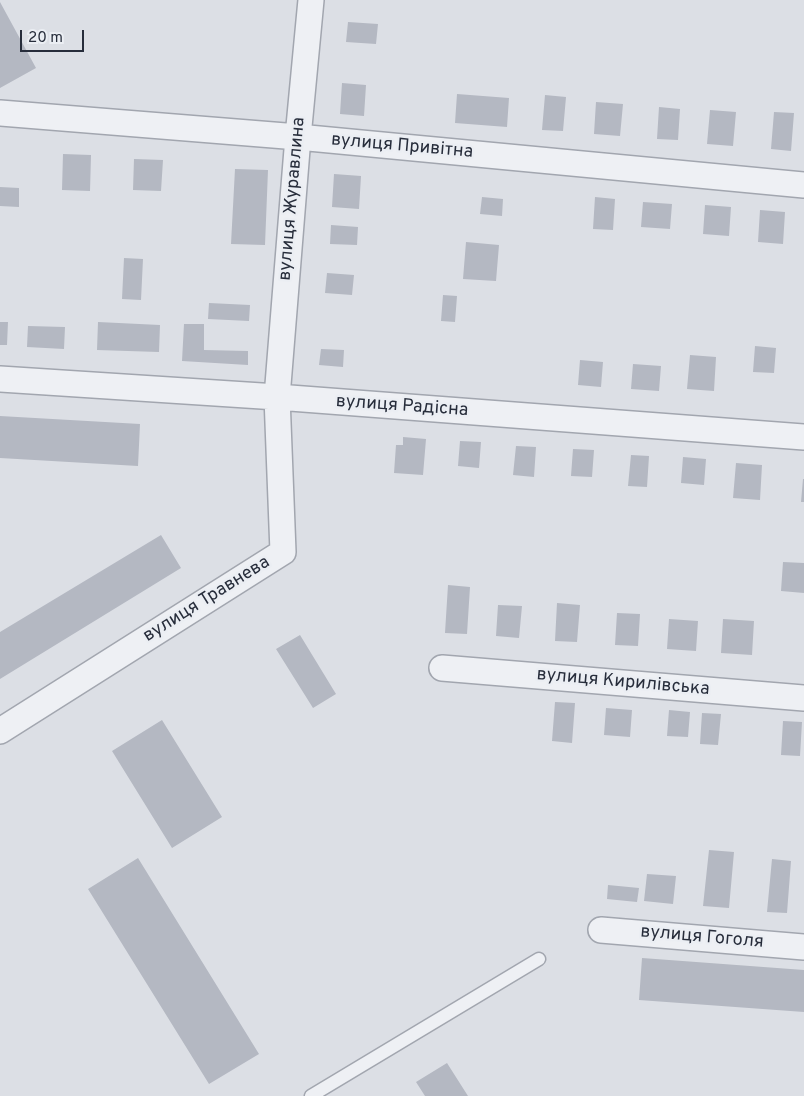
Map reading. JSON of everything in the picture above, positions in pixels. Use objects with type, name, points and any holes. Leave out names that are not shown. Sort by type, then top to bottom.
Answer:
[{"type":"street","name":"вулиця Журавлина","points":[[277,398],[311,0]]},
{"type":"street","name":"вулиця Привітна","points":[[0,113],[298,137],[804,185]]},
{"type":"street","name":"вулиця Радісна","points":[[0,380],[277,398],[804,437]]},
{"type":"street","name":"вулиця Травнева","points":[[0,731],[283,552],[277,398]]},
{"type":"street","name":"вулиця Кирилівська","points":[[442,668],[804,698]]},
{"type":"street","name":"вулиця Гоголя","points":[[601,930],[804,947]]},
{"type":"lane","points":[[311,1096],[539,959]]},
{"type":"building","points":[[0,2],[36,68],[0,88]]},
{"type":"building","points":[[348,22],[378,24],[376,44],[346,42]]},
{"type":"building","points":[[342,83],[366,85],[364,116],[340,114]]},
{"type":"building","points":[[457,94],[509,98],[507,127],[455,123]]},
{"type":"building","points":[[545,95],[566,97],[563,131],[542,130]]},
{"type":"building","points":[[596,102],[623,104],[620,136],[594,134]]},
{"type":"building","points":[[659,107],[680,109],[678,140],[657,139]]},
{"type":"building","points":[[710,110],[736,112],[733,146],[707,144]]},
{"type":"building","points":[[774,112],[794,113],[791,151],[771,149]]},
{"type":"building","points":[[63,154],[91,155],[90,191],[62,190]]},
{"type":"building","points":[[134,159],[163,160],[161,191],[133,190]]},
{"type":"building","points":[[235,169],[268,170],[265,245],[231,244]]},
{"type":"building","points":[[334,174],[361,176],[359,209],[332,207]]},
{"type":"building","points":[[0,187],[19,188],[19,207],[0,206]]},
{"type":"building","points":[[482,197],[503,199],[502,216],[480,214]]},
{"type":"building","points":[[595,197],[615,199],[613,230],[593,229]]},
{"type":"building","points":[[643,202],[672,204],[670,229],[641,227]]},
{"type":"building","points":[[705,205],[731,207],[729,236],[703,234]]},
{"type":"building","points":[[760,210],[785,212],[783,244],[758,242]]},
{"type":"building","points":[[331,225],[358,227],[357,245],[330,244]]},
{"type":"building","points":[[466,242],[499,245],[496,281],[463,279]]},
{"type":"building","points":[[124,258],[143,259],[141,300],[122,299]]},
{"type":"building","points":[[327,273],[354,275],[352,295],[325,293]]},
{"type":"building","points":[[443,295],[457,296],[455,322],[441,321]]},
{"type":"building","points":[[209,303],[250,305],[249,321],[208,319]]},
{"type":"building","points":[[0,322],[8,322],[7,345],[0,345]]},
{"type":"building","points":[[98,322],[160,325],[159,352],[97,350]]},
{"type":"building","points":[[184,324],[204,324],[204,350],[248,351],[248,365],[182,361]]},
{"type":"building","points":[[28,326],[65,327],[64,349],[27,347]]},
{"type":"building","points":[[755,346],[776,348],[774,373],[753,372]]},
{"type":"building","points":[[321,349],[344,350],[343,367],[319,365]]},
{"type":"building","points":[[690,355],[716,357],[714,391],[687,389]]},
{"type":"building","points":[[580,360],[603,362],[601,387],[578,385]]},
{"type":"building","points":[[633,364],[661,366],[659,391],[631,389]]},
{"type":"building","points":[[0,416],[140,424],[138,466],[0,458]]},
{"type":"building","points":[[403,437],[426,439],[423,475],[394,473],[396,445],[403,445]]},
{"type":"building","points":[[460,441],[481,442],[479,468],[458,466]]},
{"type":"building","points":[[516,446],[536,447],[534,477],[513,475]]},
{"type":"building","points":[[573,449],[594,450],[592,477],[571,476]]},
{"type":"building","points":[[631,455],[649,456],[647,487],[628,486]]},
{"type":"building","points":[[683,457],[706,459],[704,485],[681,483]]},
{"type":"building","points":[[736,463],[762,465],[760,500],[733,498]]},
{"type":"building","points":[[803,479],[804,502],[801,502]]},
{"type":"building","points":[[161,535],[181,568],[0,679],[0,632]]},
{"type":"building","points":[[783,562],[804,563],[804,593],[781,591]]},
{"type":"building","points":[[448,585],[470,587],[467,634],[445,633]]},
{"type":"building","points":[[557,603],[580,605],[577,642],[555,641]]},
{"type":"building","points":[[498,605],[522,606],[519,638],[496,636]]},
{"type":"building","points":[[617,613],[640,614],[638,646],[615,645]]},
{"type":"building","points":[[669,619],[698,621],[696,651],[667,649]]},
{"type":"building","points":[[723,619],[754,621],[752,655],[721,653]]},
{"type":"building","points":[[300,635],[336,694],[313,708],[276,649]]},
{"type":"building","points":[[555,702],[575,703],[572,743],[552,741]]},
{"type":"building","points":[[606,708],[632,710],[630,737],[604,735]]},
{"type":"building","points":[[669,710],[690,712],[688,737],[667,736]]},
{"type":"building","points":[[702,713],[721,714],[718,745],[700,744]]},
{"type":"building","points":[[162,720],[222,817],[172,848],[112,751]]},
{"type":"building","points":[[783,721],[802,722],[800,756],[781,755]]},
{"type":"building","points":[[709,850],[734,852],[729,908],[703,906]]},
{"type":"building","points":[[138,858],[259,1054],[209,1084],[88,889]]},
{"type":"building","points":[[772,859],[791,861],[787,913],[767,912]]},
{"type":"building","points":[[647,874],[676,876],[673,904],[644,901]]},
{"type":"building","points":[[608,885],[639,888],[637,902],[607,899]]},
{"type":"building","points":[[642,958],[804,970],[804,1012],[639,1000]]},
{"type":"building","points":[[447,1063],[468,1096],[425,1096],[416,1082]]}]
